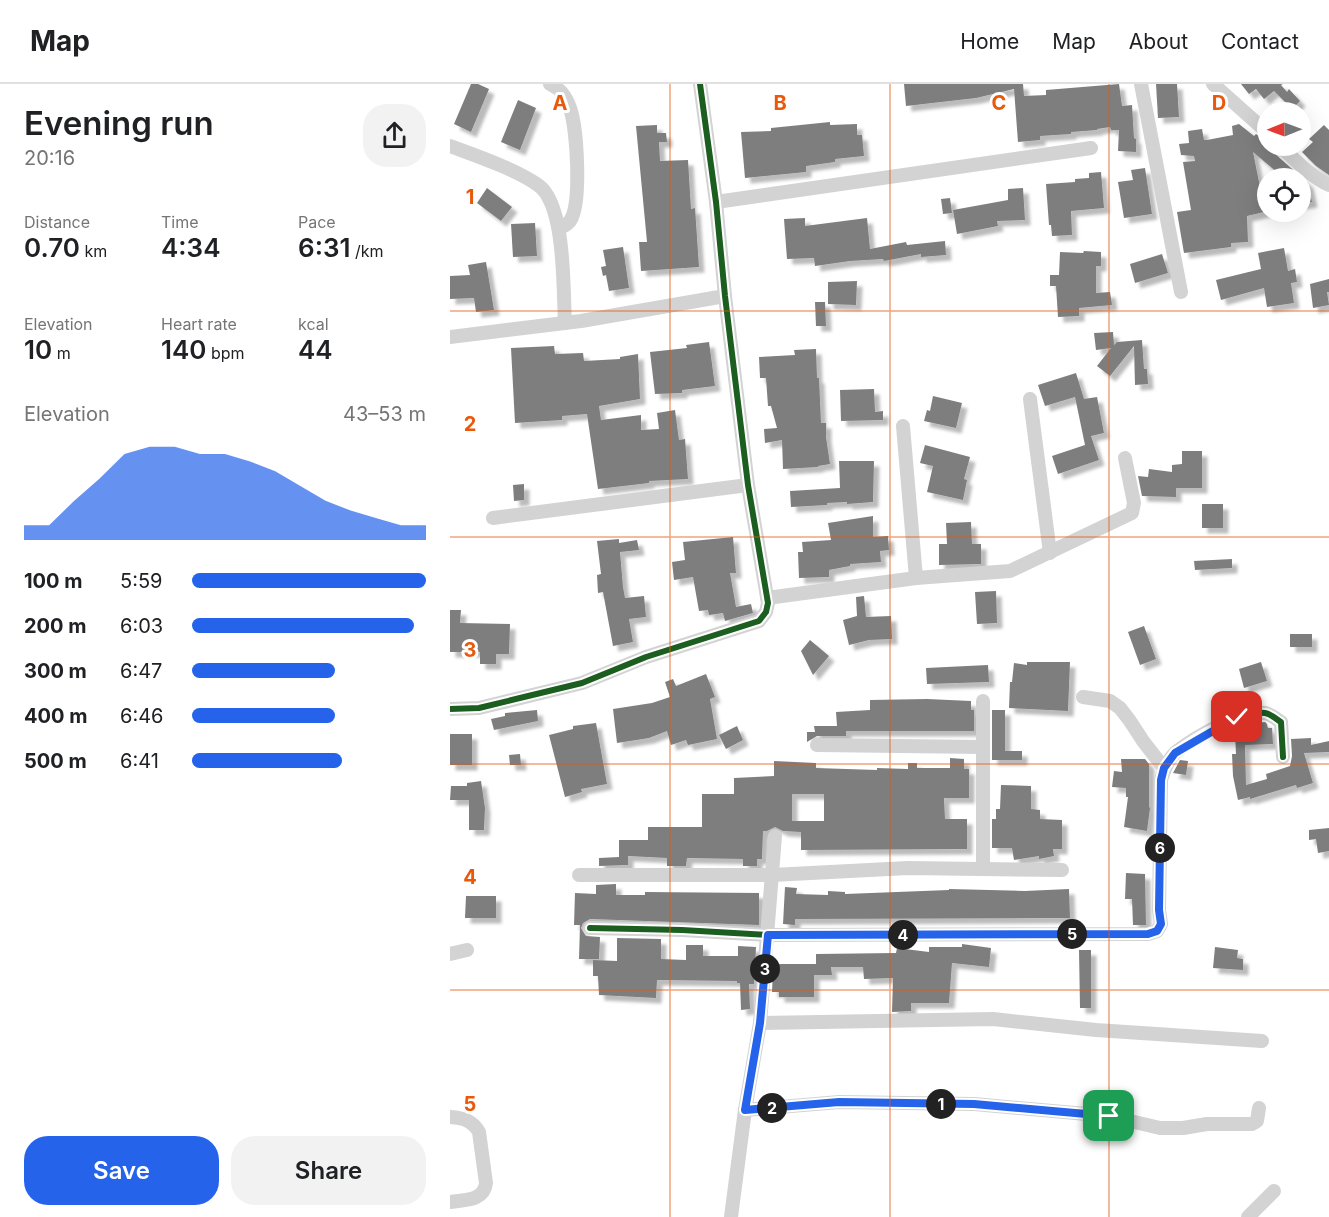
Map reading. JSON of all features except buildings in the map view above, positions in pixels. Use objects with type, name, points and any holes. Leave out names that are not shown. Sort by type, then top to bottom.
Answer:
[{"type":"street","points":[[550,84],[558,87],[571,110],[578,175],[574,211],[570,222],[559,229]]},
{"type":"street","points":[[450,709],[479,708],[582,683],[646,657],[759,621],[766,612],[767,598],[748,485],[716,202],[700,84]]},
{"type":"street","points":[[1141,84],[1181,292]]},
{"type":"street","points":[[1213,84],[1257,123]]},
{"type":"street","points":[[450,146],[489,160],[540,186],[548,196],[559,229],[565,323]]},
{"type":"street","points":[[716,202],[1091,148]]},
{"type":"street","points":[[1290,156],[1318,180],[1329,185]]},
{"type":"street","points":[[450,337],[565,323],[725,296]]},
{"type":"street","points":[[1030,399],[1050,553]]},
{"type":"street","points":[[903,426],[916,578]]},
{"type":"street","points":[[767,598],[916,578],[1010,572],[1132,513],[1134,503],[1125,458]]},
{"type":"street","points":[[493,518],[748,485]]},
{"type":"street","points":[[1083,697],[1110,701],[1120,708],[1164,768]]},
{"type":"street","points":[[983,701],[983,868]]},
{"type":"street","points":[[590,928],[768,935],[1136,934],[1157,931],[1161,924],[1159,910],[1161,801],[1164,768],[1175,753],[1219,726],[1237,717],[1256,713],[1269,713],[1281,722],[1283,757]]},
{"type":"street","points":[[817,745],[983,747]]},
{"type":"street","points":[[731,1217],[745,1110],[760,1023],[775,836]]},
{"type":"street","points":[[579,875],[772,875],[908,868],[1062,870]]},
{"type":"street","points":[[450,954],[467,950]]},
{"type":"street","points":[[760,1023],[993,1019],[1096,1030],[1262,1041]]},
{"type":"street","points":[[745,1110],[839,1102],[974,1104],[1109,1116],[1160,1128],[1183,1128],[1207,1124],[1252,1124],[1257,1121],[1259,1108]]},
{"type":"street","points":[[450,1117],[468,1120],[475,1124],[479,1132],[486,1183],[485,1190],[478,1197],[450,1202]]},
{"type":"street","points":[[1248,1217],[1274,1191]]},
{"type":"cycle path","points":[[450,709],[479,708],[582,683],[646,657],[759,621],[766,612],[768,603],[748,485],[716,202],[700,84]]},
{"type":"cycle path","points":[[590,928],[768,935],[1148,934],[1157,931],[1161,924],[1159,910],[1161,780],[1171,758],[1184,746],[1206,732],[1255,713],[1271,715],[1281,722],[1283,757]]},
{"type":"route","points":[[1109,1116],[974,1104],[839,1102],[745,1110],[760,1023],[768,935],[1148,934],[1157,931],[1161,924],[1159,910],[1161,780],[1164,768],[1175,753],[1237,717]]}]
